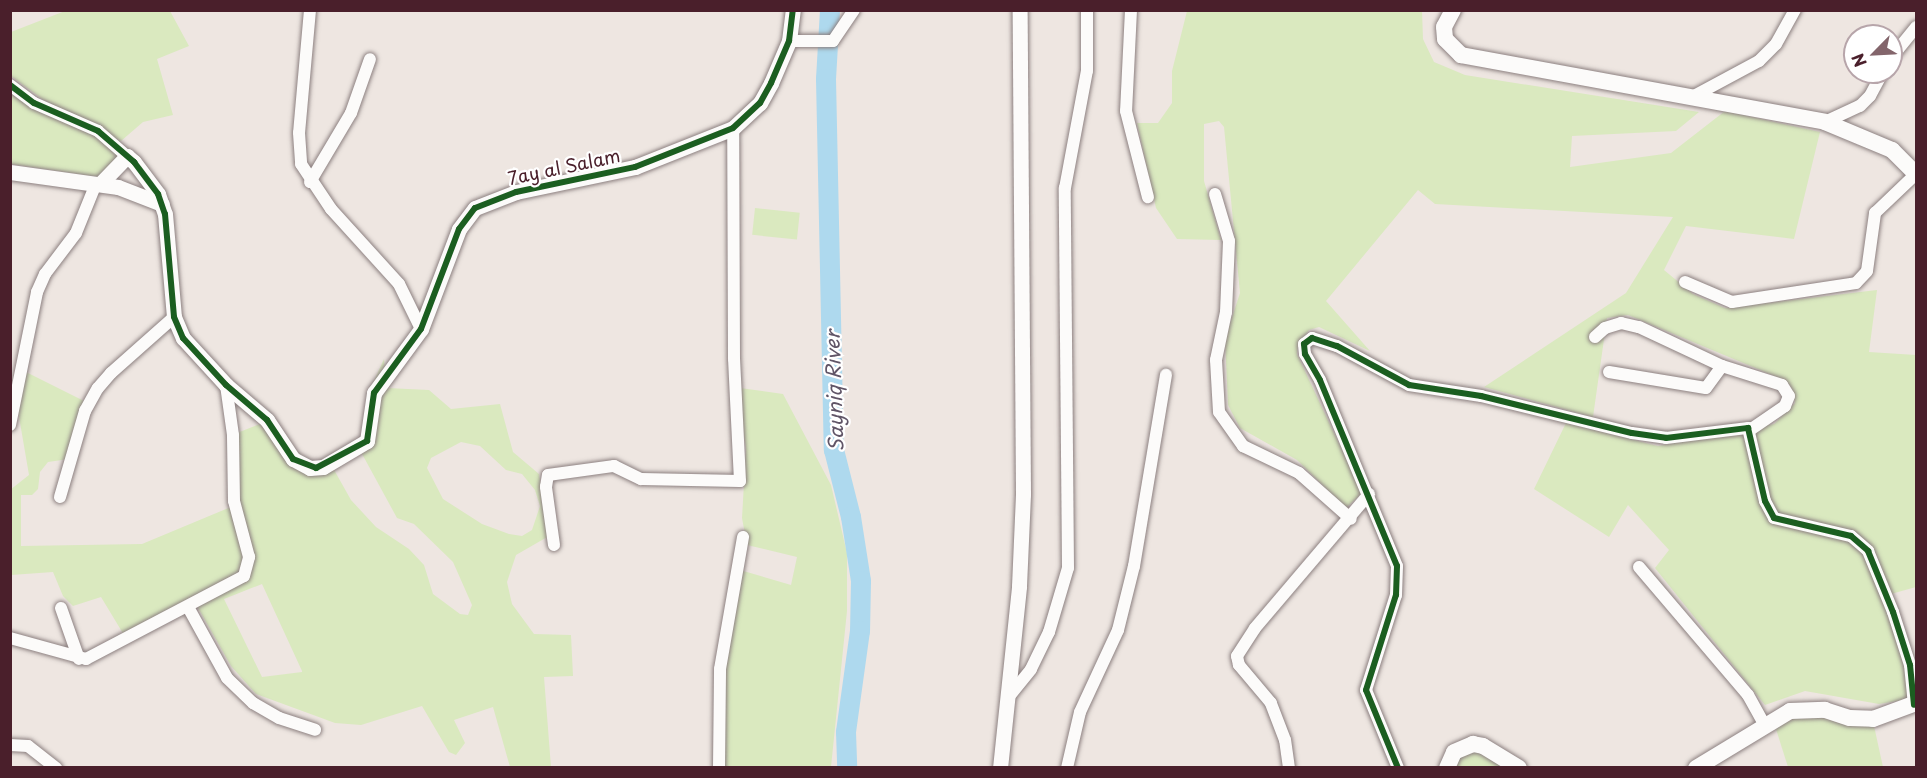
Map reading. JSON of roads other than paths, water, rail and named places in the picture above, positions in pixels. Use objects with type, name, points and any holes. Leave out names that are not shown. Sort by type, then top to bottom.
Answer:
[{"type":"main road","points":[[1453,10],[1444,27],[1445,39],[1461,55],[1825,122],[1892,150],[1917,174]]},
{"type":"main road","points":[[1696,768],[1764,724],[1790,711],[1808,709],[1873,719],[1916,704]]},
{"type":"main road","points":[[1447,768],[1454,752],[1473,744],[1483,746],[1519,768]]},
{"type":"street","points":[[310,10],[298,151],[310,182],[399,284],[422,329]]},
{"type":"street","name":"7ay al Salam","points":[[127,156],[146,176],[162,204],[170,248],[174,317],[190,347],[226,385],[267,420],[293,459],[310,468],[323,467],[367,441],[374,393],[422,329],[459,229],[475,208],[516,192],[635,167],[733,128],[760,104],[789,41],[793,10]]},
{"type":"street","points":[[789,41],[807,43],[833,41],[854,10]]},
{"type":"street","points":[[1000,768],[1019,586],[1025,418],[1020,10]]},
{"type":"street","points":[[1007,699],[1031,669],[1049,632],[1068,567],[1065,188],[1087,71],[1087,10]]},
{"type":"street","points":[[1131,10],[1126,111],[1148,197]]},
{"type":"street","points":[[1692,97],[1759,61],[1776,44],[1795,10]]},
{"type":"street","points":[[1903,44],[1917,27]]},
{"type":"street","points":[[310,182],[351,113],[370,59]]},
{"type":"street","points":[[1825,122],[1860,106],[1875,84]]},
{"type":"street","points":[[10,85],[34,103],[98,131],[127,156],[98,185],[76,233],[45,274],[37,292],[10,425]]},
{"type":"street","points":[[554,545],[546,488],[548,475],[614,466],[641,480],[740,481],[734,359],[733,128]]},
{"type":"street","points":[[10,172],[139,193],[162,204]]},
{"type":"street","points":[[1685,282],[1732,302],[1856,283],[1867,271],[1875,213],[1917,174]]},
{"type":"street","points":[[1215,194],[1229,241],[1230,266],[1216,360],[1219,412],[1243,446],[1299,473],[1351,519]]},
{"type":"street","points":[[60,496],[86,411],[98,388],[174,317]]},
{"type":"street","points":[[1595,338],[1605,328],[1621,323],[1639,327],[1722,366],[1788,390],[1785,406],[1750,430]]},
{"type":"street","points":[[1398,768],[1366,690],[1398,578],[1395,553],[1320,380],[1305,354],[1307,340],[1317,338],[1331,343],[1424,389],[1481,396],[1632,434],[1666,438],[1740,426],[1750,430]]},
{"type":"street","points":[[1609,372],[1706,388],[1722,366]]},
{"type":"street","points":[[1067,768],[1080,712],[1118,630],[1134,566],[1166,375]]},
{"type":"street","points":[[10,638],[79,659],[109,650],[244,576],[249,567],[248,544],[234,501],[233,435],[226,385]]},
{"type":"street","points":[[1750,430],[1765,501],[1774,518],[1851,536],[1868,551],[1903,644],[1916,704]]},
{"type":"street","points":[[1289,768],[1285,740],[1271,703],[1239,664],[1237,656],[1255,628],[1351,519],[1369,494]]},
{"type":"street","points":[[719,768],[720,661],[743,537]]},
{"type":"street","points":[[1640,567],[1748,695],[1764,724]]},
{"type":"street","points":[[188,607],[227,678],[253,703],[279,718],[315,730]]},
{"type":"street","points":[[61,608],[79,659]]},
{"type":"street","points":[[10,745],[28,746],[56,768]]},
{"type":"waterway","name":"Sayniq River","points":[[830,10],[826,79],[834,450],[851,517],[861,581],[860,631],[846,732],[847,768]]}]
